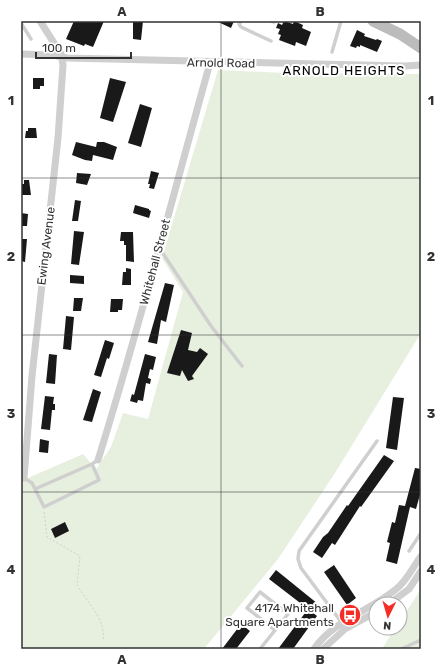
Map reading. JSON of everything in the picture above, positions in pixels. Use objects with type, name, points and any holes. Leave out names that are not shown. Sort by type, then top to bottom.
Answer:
[{"type":"main road","points":[[373,21],[400,34],[421,48]]},
{"type":"street","points":[[40,21],[62,58]]},
{"type":"street","name":"Arnold Road","points":[[21,54],[53,55],[62,58],[210,63],[421,65]]},
{"type":"street","name":"Ewing Avenue","points":[[24,478],[24,444],[60,115],[63,65],[62,58]]},
{"type":"street","name":"Whitehall Street","points":[[95,462],[135,339],[159,246],[210,63]]},
{"type":"street","points":[[323,649],[344,626],[395,591],[421,556]]},
{"type":"street","points":[[400,596],[409,589],[421,570]]},
{"type":"street","points":[[314,649],[324,636],[368,616]]},
{"type":"lane","points":[[241,21],[239,24],[241,27],[271,41]]},
{"type":"lane","points":[[332,52],[341,21]]},
{"type":"lane","points":[[21,23],[31,39]]},
{"type":"lane","points":[[159,246],[211,326],[242,366]]},
{"type":"lane","points":[[344,626],[301,568],[298,560],[299,551],[377,441]]},
{"type":"lane","points":[[24,478],[32,483],[35,489],[44,507],[100,480],[95,462],[35,489]]},
{"type":"lane","points":[[409,552],[421,533]]},
{"type":"lane","points":[[260,649],[288,614],[260,592],[247,608],[275,630]]},
{"type":"lane","points":[[401,649],[421,640]]},
{"type":"path","points":[[44,507],[48,537],[80,556],[77,585],[102,620],[104,632],[103,641]]},
{"type":"green space","points":[[218,70],[285,73],[421,74],[421,333],[335,473],[278,559],[204,649],[21,649],[21,481],[83,454],[96,469],[111,447],[123,413],[148,419],[183,292],[162,258]]},
{"type":"green space","points":[[421,589],[421,649],[382,649],[390,636],[408,636],[408,609]]},
{"type":"building","points":[[74,21],[104,21],[93,47],[85,44],[84,46],[66,39]]},
{"type":"building","points":[[133,21],[143,21],[141,40],[133,39]]},
{"type":"building","points":[[216,21],[234,21],[231,28]]},
{"type":"building","points":[[284,21],[293,24],[294,21],[303,25],[302,28],[311,32],[306,46],[296,42],[295,46],[279,40],[281,35],[278,34],[280,29],[276,28],[278,23],[282,25]]},
{"type":"building","points":[[357,30],[365,34],[364,36],[382,41],[377,52],[360,45],[360,47],[357,46],[356,48],[350,46]]},
{"type":"building","points":[[33,78],[44,78],[44,86],[40,86],[40,89],[33,89]]},
{"type":"building","points":[[110,78],[126,82],[113,122],[100,118]]},
{"type":"building","points":[[140,104],[152,108],[141,147],[128,143]]},
{"type":"building","points":[[28,128],[36,128],[37,138],[25,138]]},
{"type":"building","points":[[76,142],[96,147],[97,142],[104,142],[117,147],[113,160],[93,155],[92,161],[72,155]]},
{"type":"building","points":[[151,171],[159,173],[154,189],[149,188],[150,184],[148,184]]},
{"type":"building","points":[[77,173],[91,174],[87,185],[76,183]]},
{"type":"building","points":[[24,180],[29,180],[31,195],[21,195],[21,184],[24,184]]},
{"type":"building","points":[[75,200],[81,201],[78,221],[72,221]]},
{"type":"building","points":[[135,205],[149,209],[151,211],[149,218],[133,213]]},
{"type":"building","points":[[21,213],[28,214],[27,226],[21,226]]},
{"type":"building","points":[[74,231],[84,232],[79,265],[71,264]]},
{"type":"building","points":[[121,232],[133,232],[134,262],[126,261],[126,245],[124,245],[124,241],[120,241]]},
{"type":"building","points":[[21,239],[27,239],[25,262],[21,261]]},
{"type":"building","points":[[126,268],[131,269],[131,285],[122,285],[123,272],[126,272]]},
{"type":"building","points":[[70,275],[84,276],[84,284],[70,283]]},
{"type":"building","points":[[165,283],[174,285],[166,322],[161,320],[157,344],[148,342]]},
{"type":"building","points":[[74,298],[83,298],[81,311],[73,311]]},
{"type":"building","points":[[111,299],[123,299],[122,310],[118,310],[118,312],[110,312]]},
{"type":"building","points":[[66,316],[74,317],[71,350],[63,349]]},
{"type":"building","points":[[181,330],[192,333],[188,350],[197,352],[200,348],[208,354],[192,376],[194,379],[188,381],[182,370],[180,376],[167,373]]},
{"type":"building","points":[[105,340],[114,343],[101,377],[94,375]]},
{"type":"building","points":[[49,354],[57,355],[55,384],[46,383]]},
{"type":"building","points":[[145,354],[156,357],[153,370],[150,369],[148,378],[151,379],[150,384],[146,383],[143,401],[138,400],[137,403],[130,401],[132,394],[134,395]]},
{"type":"building","points":[[93,389],[101,392],[92,422],[83,420]]},
{"type":"building","points":[[45,396],[54,397],[53,404],[55,404],[55,410],[52,410],[50,430],[41,429]]},
{"type":"building","points":[[393,397],[404,398],[397,450],[386,448]]},
{"type":"building","points":[[40,439],[49,441],[48,453],[39,452]]},
{"type":"building","points":[[384,455],[394,461],[361,507],[360,506],[335,545],[332,543],[322,558],[313,552]]},
{"type":"building","points":[[415,468],[421,469],[421,491],[416,509],[410,507],[397,564],[386,561],[390,543],[387,542],[392,522],[395,523],[399,505],[405,506]]},
{"type":"building","points":[[65,522],[69,531],[55,538],[51,529]]},
{"type":"building","points":[[334,565],[356,598],[347,605],[324,572]]},
{"type":"building","points":[[276,570],[318,604],[312,612],[317,616],[293,649],[278,649],[308,609],[269,579]]},
{"type":"building","points":[[241,624],[250,631],[236,649],[222,649]]},
{"type":"place","name":"4174 Whitehall Square Apartments","points":[[350,615]]},
{"type":"district","name":"ARNOLD HEIGHTS","points":[[344,70]]}]
